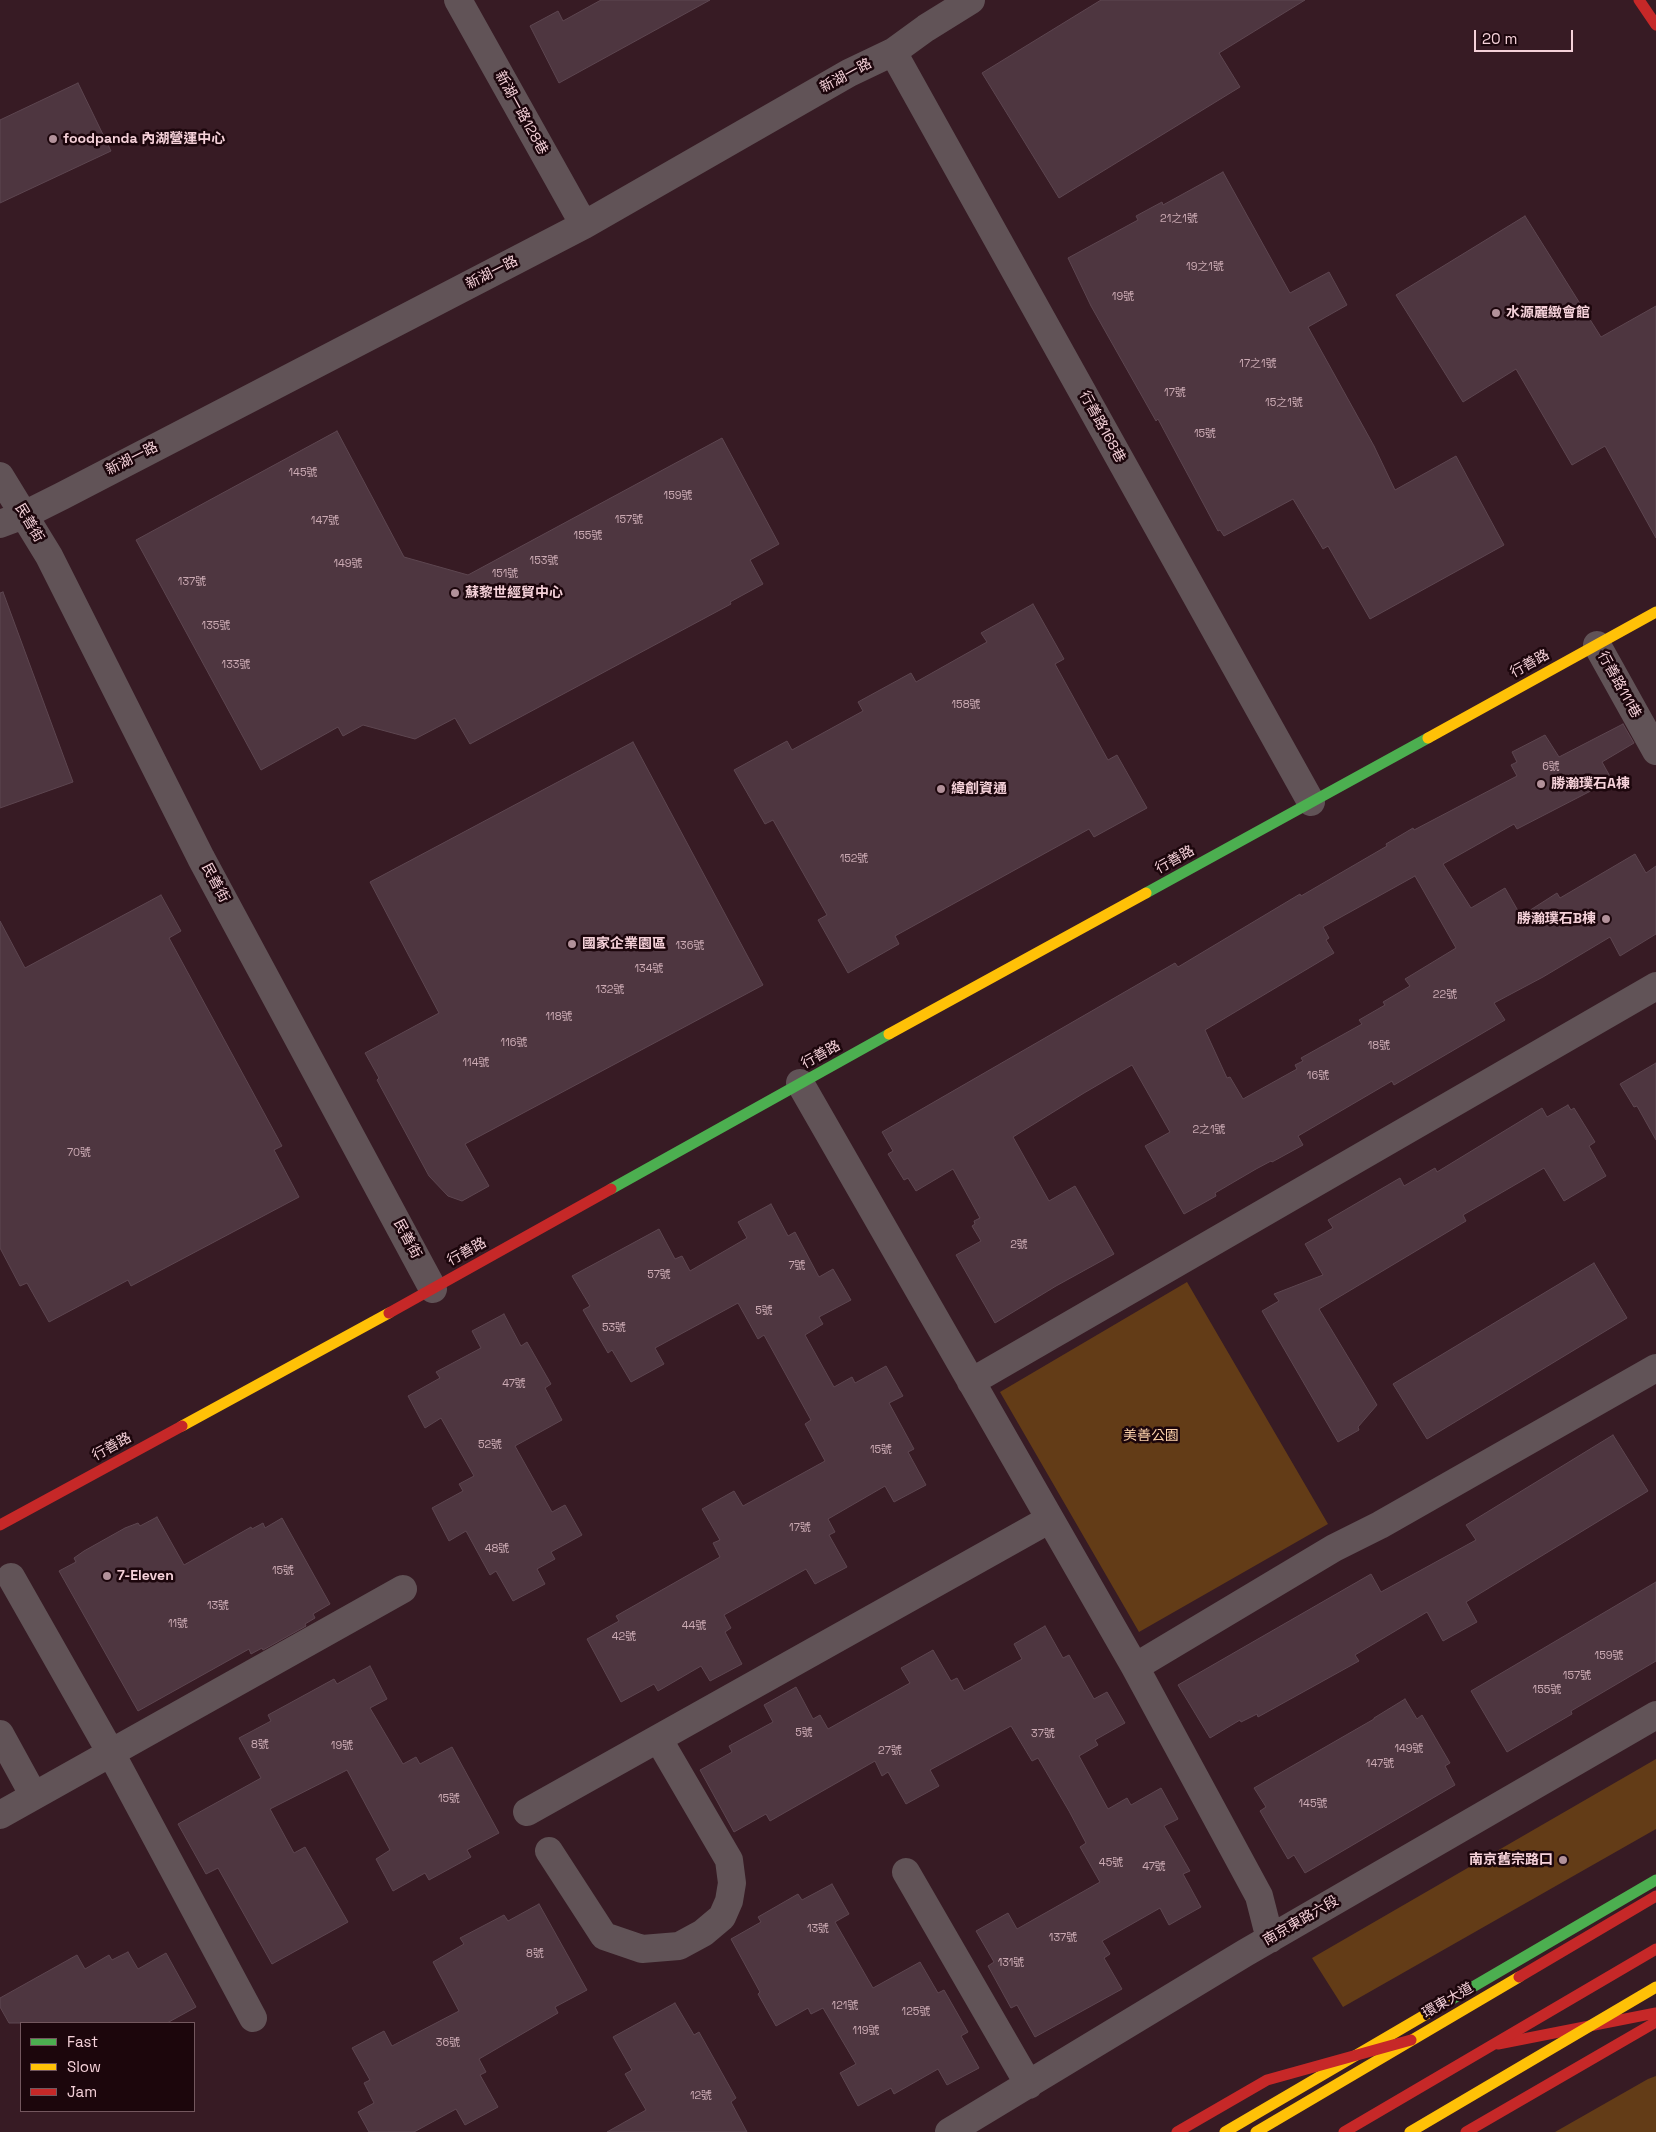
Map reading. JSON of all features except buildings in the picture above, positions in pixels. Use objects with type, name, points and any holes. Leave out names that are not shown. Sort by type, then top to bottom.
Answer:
[{"type":"main road","points":[[1639,0],[1656,25]]},
{"type":"main road","name":"行善路","points":[[0,1525],[433,1289],[800,1083],[1656,612]]},
{"type":"main road","points":[[1225,2132],[1656,1880]]},
{"type":"main road","name":"環東大道","points":[[1256,2132],[1656,1896]]},
{"type":"main road","points":[[1343,2132],[1656,1948]]},
{"type":"main road","points":[[1343,2132],[1656,1948]]},
{"type":"main road","points":[[1410,2132],[1656,1987]]},
{"type":"main road","points":[[1489,2046],[1656,2012]]},
{"type":"main road","points":[[1466,2132],[1656,2022]]},
{"type":"main road","points":[[1177,2132],[1267,2080],[1411,2040]]},
{"type":"street","name":"新湖一路128巷","points":[[458,0],[584,225]]},
{"type":"street","name":"新湖一路","points":[[12,519],[584,225],[849,73],[893,52],[926,28],[971,0]]},
{"type":"street","name":"行善路168巷","points":[[893,52],[1311,802]]},
{"type":"street","name":"民善街","points":[[0,476],[12,519],[49,556],[201,858],[433,1289]]},
{"type":"street","name":"行善路111巷","points":[[1597,645],[1656,751]]},
{"type":"street","points":[[971,1382],[1656,986]]},
{"type":"street","points":[[800,1083],[1135,1667],[1259,1896],[1270,1939]]},
{"type":"street","points":[[1135,1667],[1334,1548],[1380,1526],[1656,1368]]},
{"type":"street","points":[[528,1812],[1050,1520]]},
{"type":"street","points":[[11,1577],[111,1753],[253,2018]]},
{"type":"street","points":[[0,1815],[403,1589]]},
{"type":"street","name":"南京東路六段","points":[[949,2132],[1270,1939],[1656,1715]]},
{"type":"street","points":[[0,1734],[34,1796]]},
{"type":"street","points":[[549,1851],[604,1936],[642,1949],[679,1946],[703,1933],[722,1917],[732,1882],[728,1860],[658,1740]]},
{"type":"street","points":[[906,1872],[1029,2085]]},
{"type":"green space","name":"美善公園","points":[[1187,1282],[1328,1524],[1139,1632],[1000,1392]]},
{"type":"green space","points":[[1656,1759],[1656,1829],[1343,2007],[1312,1958]]},
{"type":"green space","points":[[1656,2076],[1656,2132],[1555,2132],[1648,2079]]},
{"type":"traffic: fast","points":[[1146,893],[1428,738]]},
{"type":"traffic: fast","points":[[611,1189],[889,1034]]},
{"type":"traffic: fast","points":[[1447,2002],[1656,1880]]},
{"type":"traffic: slow","points":[[1428,738],[1656,612]]},
{"type":"traffic: slow","points":[[889,1034],[1146,893]]},
{"type":"traffic: slow","points":[[182,1426],[389,1313]]},
{"type":"traffic: slow","points":[[1256,2132],[1519,1977]]},
{"type":"traffic: slow","points":[[1410,2132],[1656,1987]]},
{"type":"traffic: slow","points":[[1225,2132],[1447,2002]]},
{"type":"traffic: jam","points":[[1639,0],[1656,25]]},
{"type":"traffic: jam","points":[[389,1313],[611,1189]]},
{"type":"traffic: jam","points":[[0,1525],[182,1426]]},
{"type":"traffic: jam","points":[[1519,1977],[1656,1896]]},
{"type":"traffic: jam","points":[[1344,2132],[1656,1949]]},
{"type":"traffic: jam","points":[[1498,2044],[1656,2013]]},
{"type":"traffic: jam","points":[[1466,2132],[1656,2022]]},
{"type":"traffic: jam","points":[[1177,2132],[1267,2080],[1411,2040]]},
{"type":"place","name":"foodpanda 內湖營運中心","points":[[53,139]]},
{"type":"place","name":"水源麗緻會館","points":[[1496,313]]},
{"type":"place","name":"蘇黎世經貿中心","points":[[455,593]]},
{"type":"place","name":"勝瀚璞石A棟","points":[[1541,784]]},
{"type":"place","name":"緯創資通","points":[[941,789]]},
{"type":"place","name":"勝瀚璞石B棟","points":[[1606,919]]},
{"type":"place","name":"國家企業園區","points":[[572,944]]},
{"type":"place","name":"7-Eleven","points":[[107,1576]]},
{"type":"place","name":"南京舊宗路口","points":[[1563,1860]]}]
